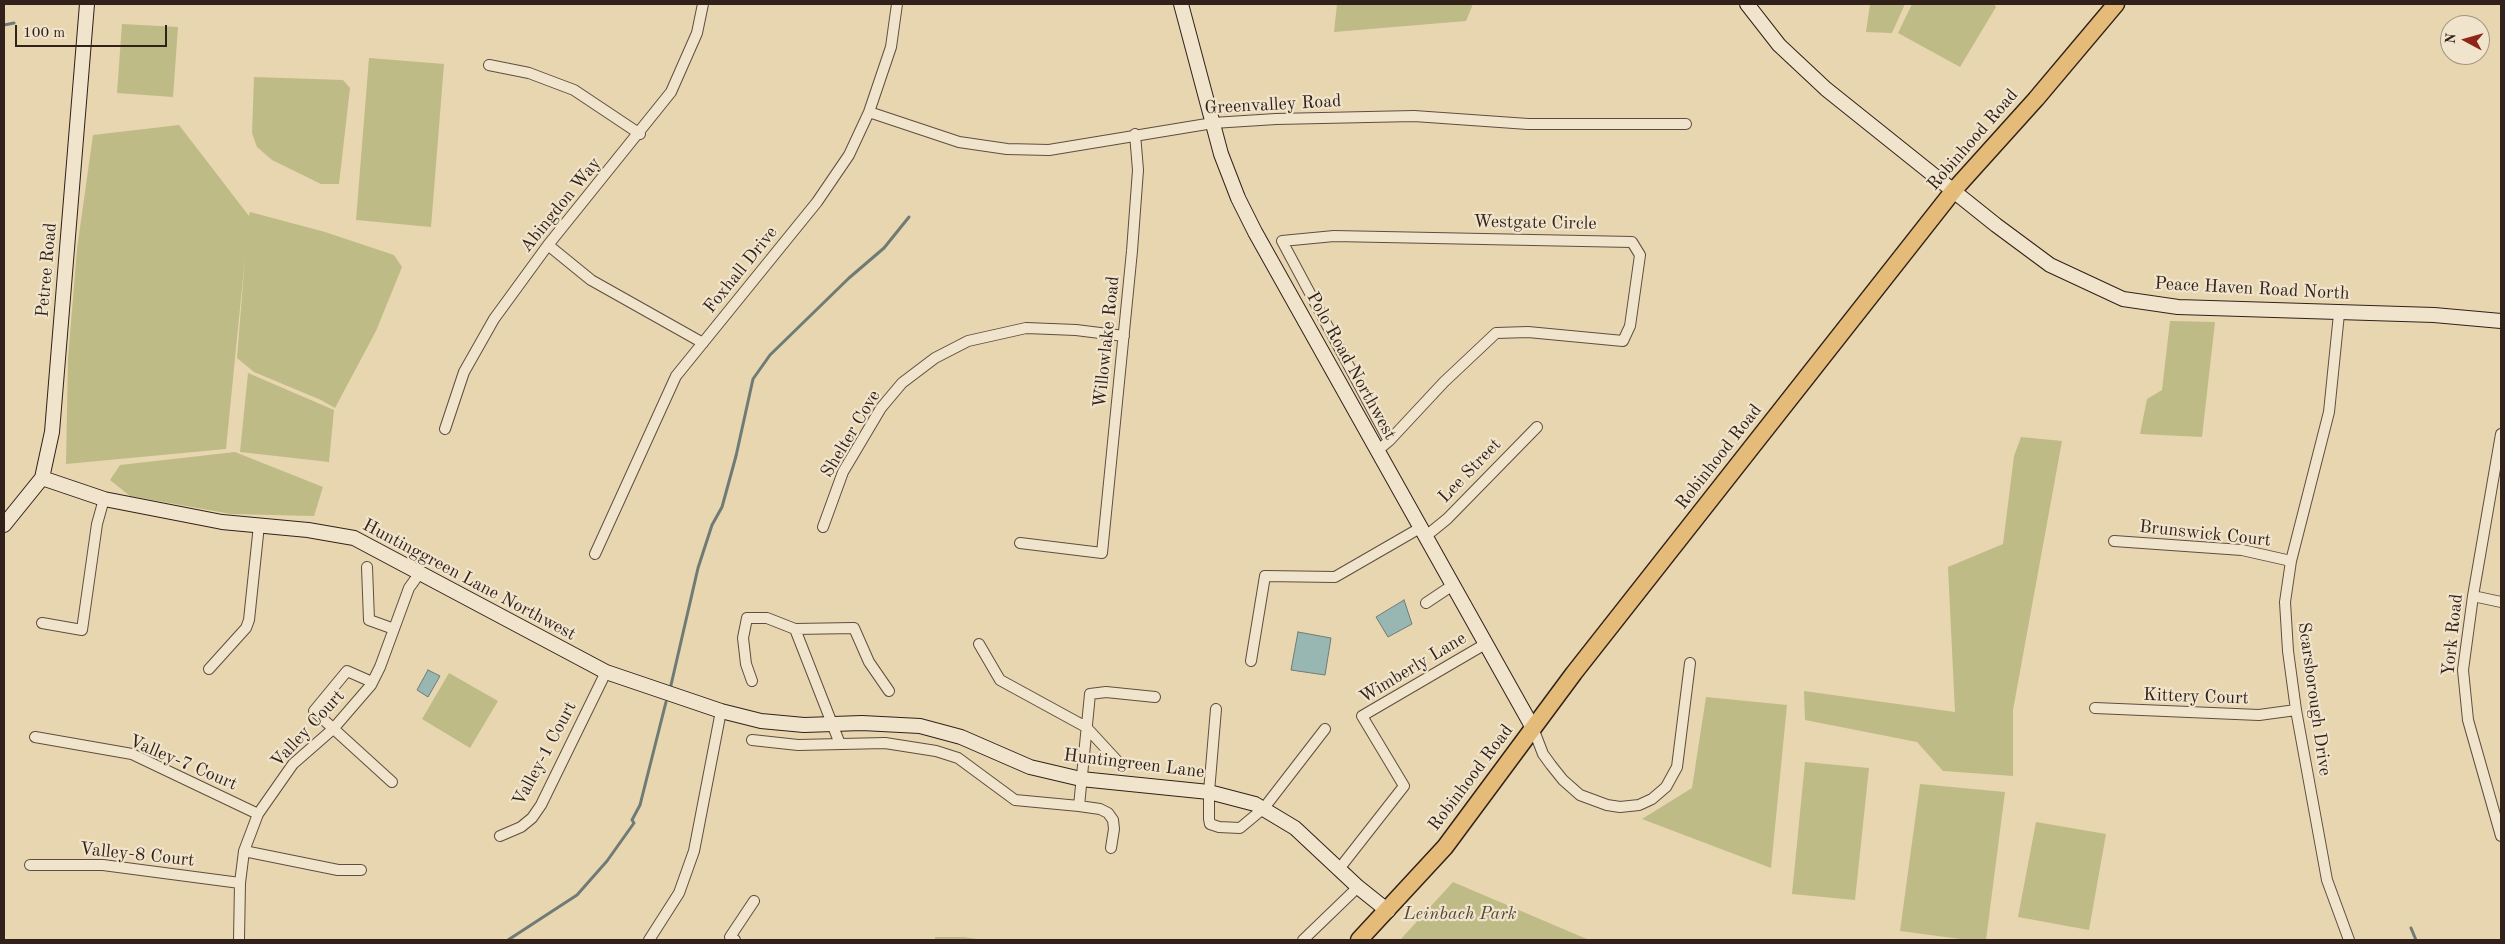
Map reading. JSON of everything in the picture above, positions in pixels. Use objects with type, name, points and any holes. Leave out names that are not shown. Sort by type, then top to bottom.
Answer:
[{"type":"main road","name":"Robinhood Road","points":[[1359,940],[1388,911],[1445,847],[1533,728],[1954,190],[2036,99],[2116,4]]},
{"type":"street","name":"Petree Road","points":[[4,526],[42,478],[52,432],[87,4]]},
{"type":"street","name":"Abingdon Way","points":[[445,429],[464,372],[490,327],[548,245],[640,134],[671,92],[697,33],[703,4]]},
{"type":"street","name":"Foxhall Drive","points":[[595,554],[676,376],[817,202],[849,155],[869,112],[891,47],[897,4]]},
{"type":"street","name":"Polo Road Northwest","points":[[1181,4],[1234,187],[1265,251],[1487,643],[1533,728]]},
{"type":"street","name":"Peace Haven Road North","points":[[1747,4],[1779,45],[1826,88],[1996,225],[2050,265],[2123,299],[2178,307],[2339,314],[2434,315],[2501,321]]},
{"type":"street","points":[[489,66],[529,73],[574,90],[640,134]]},
{"type":"street","name":"Greenvalley Road","points":[[869,112],[959,142],[1007,149],[1049,150],[1135,134],[1214,123],[1276,119],[1414,116],[1528,124],[1686,124]]},
{"type":"street","name":"Willowlake Road","points":[[1020,544],[1102,553],[1124,336],[1138,170],[1135,134]]},
{"type":"street","name":"Westgate Circle","points":[[1282,241],[1334,236],[1632,242],[1640,255],[1630,326],[1623,341],[1528,332],[1496,334],[1444,382],[1389,441],[1377,450]]},
{"type":"street","points":[[1265,251],[1282,241],[1389,441]]},
{"type":"street","points":[[548,245],[590,280],[703,343]]},
{"type":"street","name":"Scarsborough Drive","points":[[2339,314],[2329,412],[2291,561],[2285,602],[2288,651],[2296,710],[2328,880],[2349,940]]},
{"type":"street","name":"Shelter Cove","points":[[823,527],[844,472],[881,408],[902,383],[935,358],[968,341],[1026,328],[1124,336]]},
{"type":"street","name":"Lee Street","points":[[1251,661],[1265,576],[1335,577],[1447,519],[1537,427]]},
{"type":"street","name":"York Road","points":[[2501,434],[2473,596],[2463,670],[2468,720],[2501,836]]},
{"type":"street","name":"Huntinggreen Lane Northwest","points":[[42,478],[104,499],[222,522],[308,530],[354,538],[606,672],[668,693]]},
{"type":"street","points":[[42,623],[82,630],[97,524],[104,499]]},
{"type":"street","points":[[209,669],[246,628],[249,620],[259,525]]},
{"type":"street","name":"Brunswick Court","points":[[2114,541],[2242,550],[2291,561]]},
{"type":"street","points":[[367,567],[369,620],[394,629]]},
{"type":"street","name":"Valley Court","points":[[239,940],[240,884],[244,851],[258,814],[293,764],[333,730],[372,682],[409,588],[419,574]]},
{"type":"street","points":[[1426,603],[1453,585]]},
{"type":"street","points":[[2473,596],[2501,602]]},
{"type":"street","points":[[752,681],[746,664],[743,638],[747,618],[768,618],[795,629],[854,628],[869,662],[890,691]]},
{"type":"street","points":[[795,629],[840,744]]},
{"type":"street","name":"Wimberly Lane","points":[[1339,869],[1404,786],[1362,716],[1487,643]]},
{"type":"street","points":[[979,644],[1000,680],[1086,727],[1121,764]]},
{"type":"street","points":[[1533,728],[1551,765],[1562,780],[1580,795],[1607,804],[1620,806],[1639,805],[1652,799],[1666,787],[1677,767],[1690,664]]},
{"type":"street","points":[[372,682],[347,671],[314,711],[392,782]]},
{"type":"street","name":"Valley-1 Court","points":[[500,836],[521,827],[541,805],[606,672]]},
{"type":"street","points":[[1079,806],[1090,694],[1106,692],[1154,697]]},
{"type":"street","name":"Huntingreen Lane","points":[[668,693],[721,711],[761,721],[804,725],[862,722],[920,726],[961,737],[1030,767],[1081,779],[1209,792],[1255,804],[1295,828],[1358,887],[1388,911]]},
{"type":"street","name":"Kittery Court","points":[[2095,708],[2259,716],[2296,710]]},
{"type":"street","points":[[1216,709],[1209,792],[1210,824],[1234,829],[1240,828],[1264,808],[1325,729]]},
{"type":"street","points":[[649,940],[679,893],[694,851],[721,711]]},
{"type":"street","name":"Valley-7 Court","points":[[35,737],[132,754],[258,814]]},
{"type":"street","points":[[752,740],[798,745],[885,743],[936,751],[958,758],[1015,800],[1079,806],[1100,809],[1108,813],[1114,830],[1111,848]]},
{"type":"street","points":[[244,851],[338,870],[361,870]]},
{"type":"street","name":"Valley-8 Court","points":[[30,865],[103,865],[240,884]]},
{"type":"street","points":[[1304,940],[1358,887]]},
{"type":"street","points":[[735,940],[730,937],[754,901]]},
{"type":"green space","points":[[1337,4],[1473,4],[1466,21],[1334,32]]},
{"type":"green space","points":[[1870,4],[1905,4],[1892,33],[1866,32]]},
{"type":"green space","points":[[1912,4],[1994,4],[1996,7],[1960,67],[1898,33]]},
{"type":"green space","points":[[122,24],[178,27],[173,97],[117,93]]},
{"type":"green space","points":[[369,58],[444,64],[431,227],[356,220]]},
{"type":"green space","points":[[254,77],[343,80],[350,88],[339,184],[321,184],[272,160],[257,147],[252,133]]},
{"type":"green space","points":[[179,125],[249,216],[250,212],[325,232],[394,255],[402,267],[376,331],[335,408],[321,400],[254,372],[237,358],[245,258],[226,449],[66,464],[68,359],[77,249],[93,135]]},
{"type":"green space","points":[[2170,321],[2215,322],[2202,437],[2140,434],[2147,399],[2162,390]]},
{"type":"green space","points":[[248,373],[334,410],[329,462],[240,452]]},
{"type":"green space","points":[[2021,437],[2062,441],[2013,710],[2013,776],[1943,771],[1917,742],[1805,720],[1804,691],[1955,712],[1948,567],[2003,544],[2014,456]]},
{"type":"green space","points":[[235,452],[323,487],[314,516],[231,514],[130,496],[110,480],[120,465]]},
{"type":"green space","points":[[449,673],[498,701],[470,748],[422,719]]},
{"type":"green space","points":[[1706,697],[1787,705],[1771,868],[1642,819],[1692,788]]},
{"type":"green space","points":[[1805,762],[1869,768],[1855,900],[1792,894]]},
{"type":"green space","points":[[1920,784],[2005,792],[1986,940],[1968,940],[1900,931]]},
{"type":"green space","points":[[2036,822],[2106,834],[2089,930],[2018,917]]},
{"type":"green space","name":"Leinbach Park","points":[[1453,882],[1582,937],[1590,940],[1400,940]]},
{"type":"green space","points":[[935,937],[964,937],[984,940],[935,940]]},
{"type":"water","points":[[1404,600],[1412,624],[1388,637],[1376,617]]},
{"type":"water","points":[[1298,632],[1331,638],[1325,675],[1291,670]]},
{"type":"water","points":[[428,670],[440,676],[428,697],[417,690]]},
{"type":"waterway","points":[[4,25],[14,23]]},
{"type":"waterway","points":[[671,685],[698,568],[712,525],[722,507],[736,456],[753,379],[770,355],[849,278],[884,248],[909,217]]},
{"type":"waterway","points":[[508,940],[577,895],[607,861],[634,823],[632,820],[640,805],[666,702]]},
{"type":"waterway","points":[[2411,928],[2416,940]]}]
